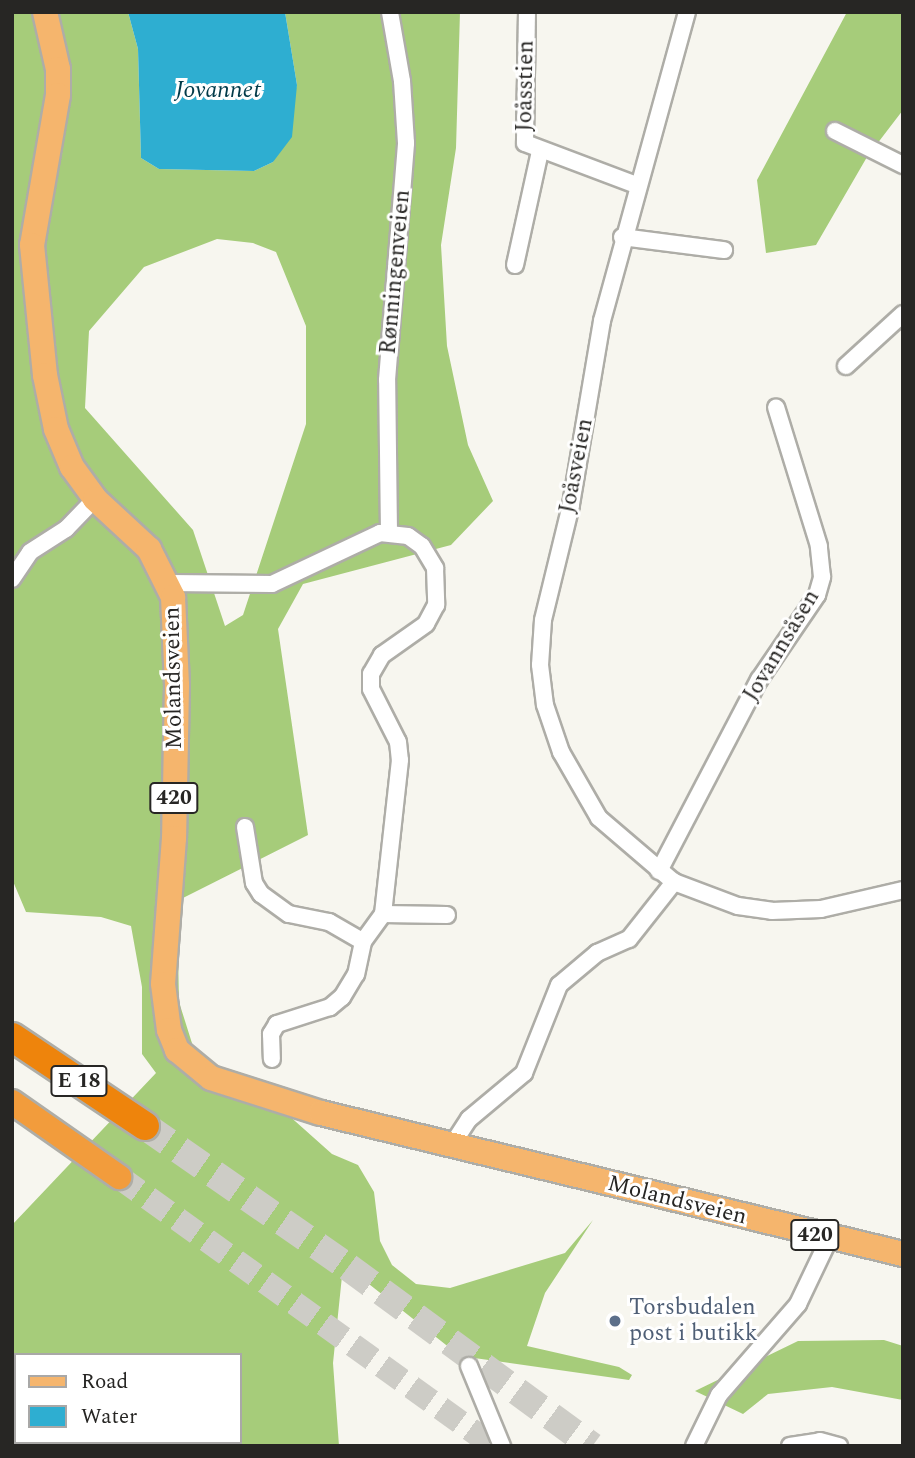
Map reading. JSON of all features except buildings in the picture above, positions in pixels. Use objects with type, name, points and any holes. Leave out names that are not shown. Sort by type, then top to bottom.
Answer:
[{"type":"highway","name":"E 18","points":[[12,1037],[145,1126]]},
{"type":"highway","name":"E 18","points":[[12,1102],[119,1177]]},
{"type":"main road","name":"Molandsveien","points":[[45,12],[58,69],[58,95],[34,215],[35,293],[56,429],[72,467],[95,499],[149,549],[169,583],[176,625],[174,838],[163,984],[169,1030],[177,1050],[191,1066],[234,1087],[452,1146],[829,1239],[903,1254]]},
{"type":"street","name":"Rønningenveien","points":[[389,533],[387,380],[406,143],[402,81],[390,12]]},
{"type":"street","name":"Joåsstien","points":[[527,12],[523,132],[529,148],[636,185]]},
{"type":"street","name":"Joåsveien","points":[[687,12],[622,237],[593,363],[570,505],[543,620],[541,683],[561,752],[588,803],[628,846],[674,882],[738,906],[772,911],[821,909],[903,890]]},
{"type":"street","points":[[835,131],[903,165]]},
{"type":"street","name":"Joåsstien","points":[[515,265],[540,151]]},
{"type":"street","points":[[622,237],[724,250]]},
{"type":"street","points":[[846,366],[903,314]]},
{"type":"street","name":"Jovannsåsen","points":[[659,871],[760,680],[817,594],[822,577],[819,546],[776,407]]},
{"type":"street","points":[[12,579],[30,552],[66,529],[95,499]]},
{"type":"street","points":[[169,583],[272,584],[299,575],[362,538],[389,533],[408,536],[422,546],[435,568],[439,586],[426,624],[382,655],[370,674],[372,689],[398,742],[400,760],[383,914],[363,942],[356,974],[342,997],[330,1007],[277,1024],[271,1034],[272,1059]]},
{"type":"street","points":[[245,827],[254,883],[261,894],[289,914],[329,922],[363,942]]},
{"type":"street","points":[[452,1146],[468,1119],[524,1073],[552,993],[588,960],[629,939],[674,882]]},
{"type":"street","points":[[383,914],[447,915]]},
{"type":"street","points":[[694,1446],[719,1395],[798,1304],[829,1239]]},
{"type":"street","points":[[468,1366],[502,1446]]},
{"type":"street","points":[[790,1446],[820,1441],[839,1446]]},
{"type":"green space","points":[[12,12],[128,12],[138,49],[141,158],[159,169],[254,171],[273,162],[297,85],[285,12],[460,12],[456,148],[441,245],[447,346],[468,445],[493,501],[451,545],[303,584],[278,629],[308,835],[177,901],[179,1002],[203,1078],[286,1113],[332,1154],[358,1165],[374,1192],[380,1241],[392,1265],[416,1284],[450,1288],[565,1253],[593,1220],[545,1293],[527,1346],[619,1367],[632,1375],[629,1380],[460,1356],[355,1273],[342,1276],[333,1363],[339,1446],[12,1446],[12,1225],[156,1073],[142,1054],[142,987],[131,926],[101,917],[26,912],[12,879]],"holes":[[[217,239],[253,243],[276,252],[306,326],[306,424],[243,615],[225,626],[193,530],[85,408],[89,331],[144,267]]]},
{"type":"green space","points":[[847,12],[903,12],[903,110],[867,157],[816,245],[766,253],[757,180]]},
{"type":"green space","points":[[884,1340],[903,1346],[903,1400],[832,1387],[768,1394],[743,1414],[695,1391],[798,1341]]},
{"type":"water","name":"Jovannet","points":[[128,12],[285,12],[297,85],[292,137],[273,162],[254,171],[159,169],[141,158],[138,49]]},
{"type":"tunnel","points":[[145,1126],[348,1267],[592,1446]]},
{"type":"tunnel","points":[[119,1177],[493,1446]]},
{"type":"place","name":"Torsbudalen post i butikk","points":[[615,1321]]}]
